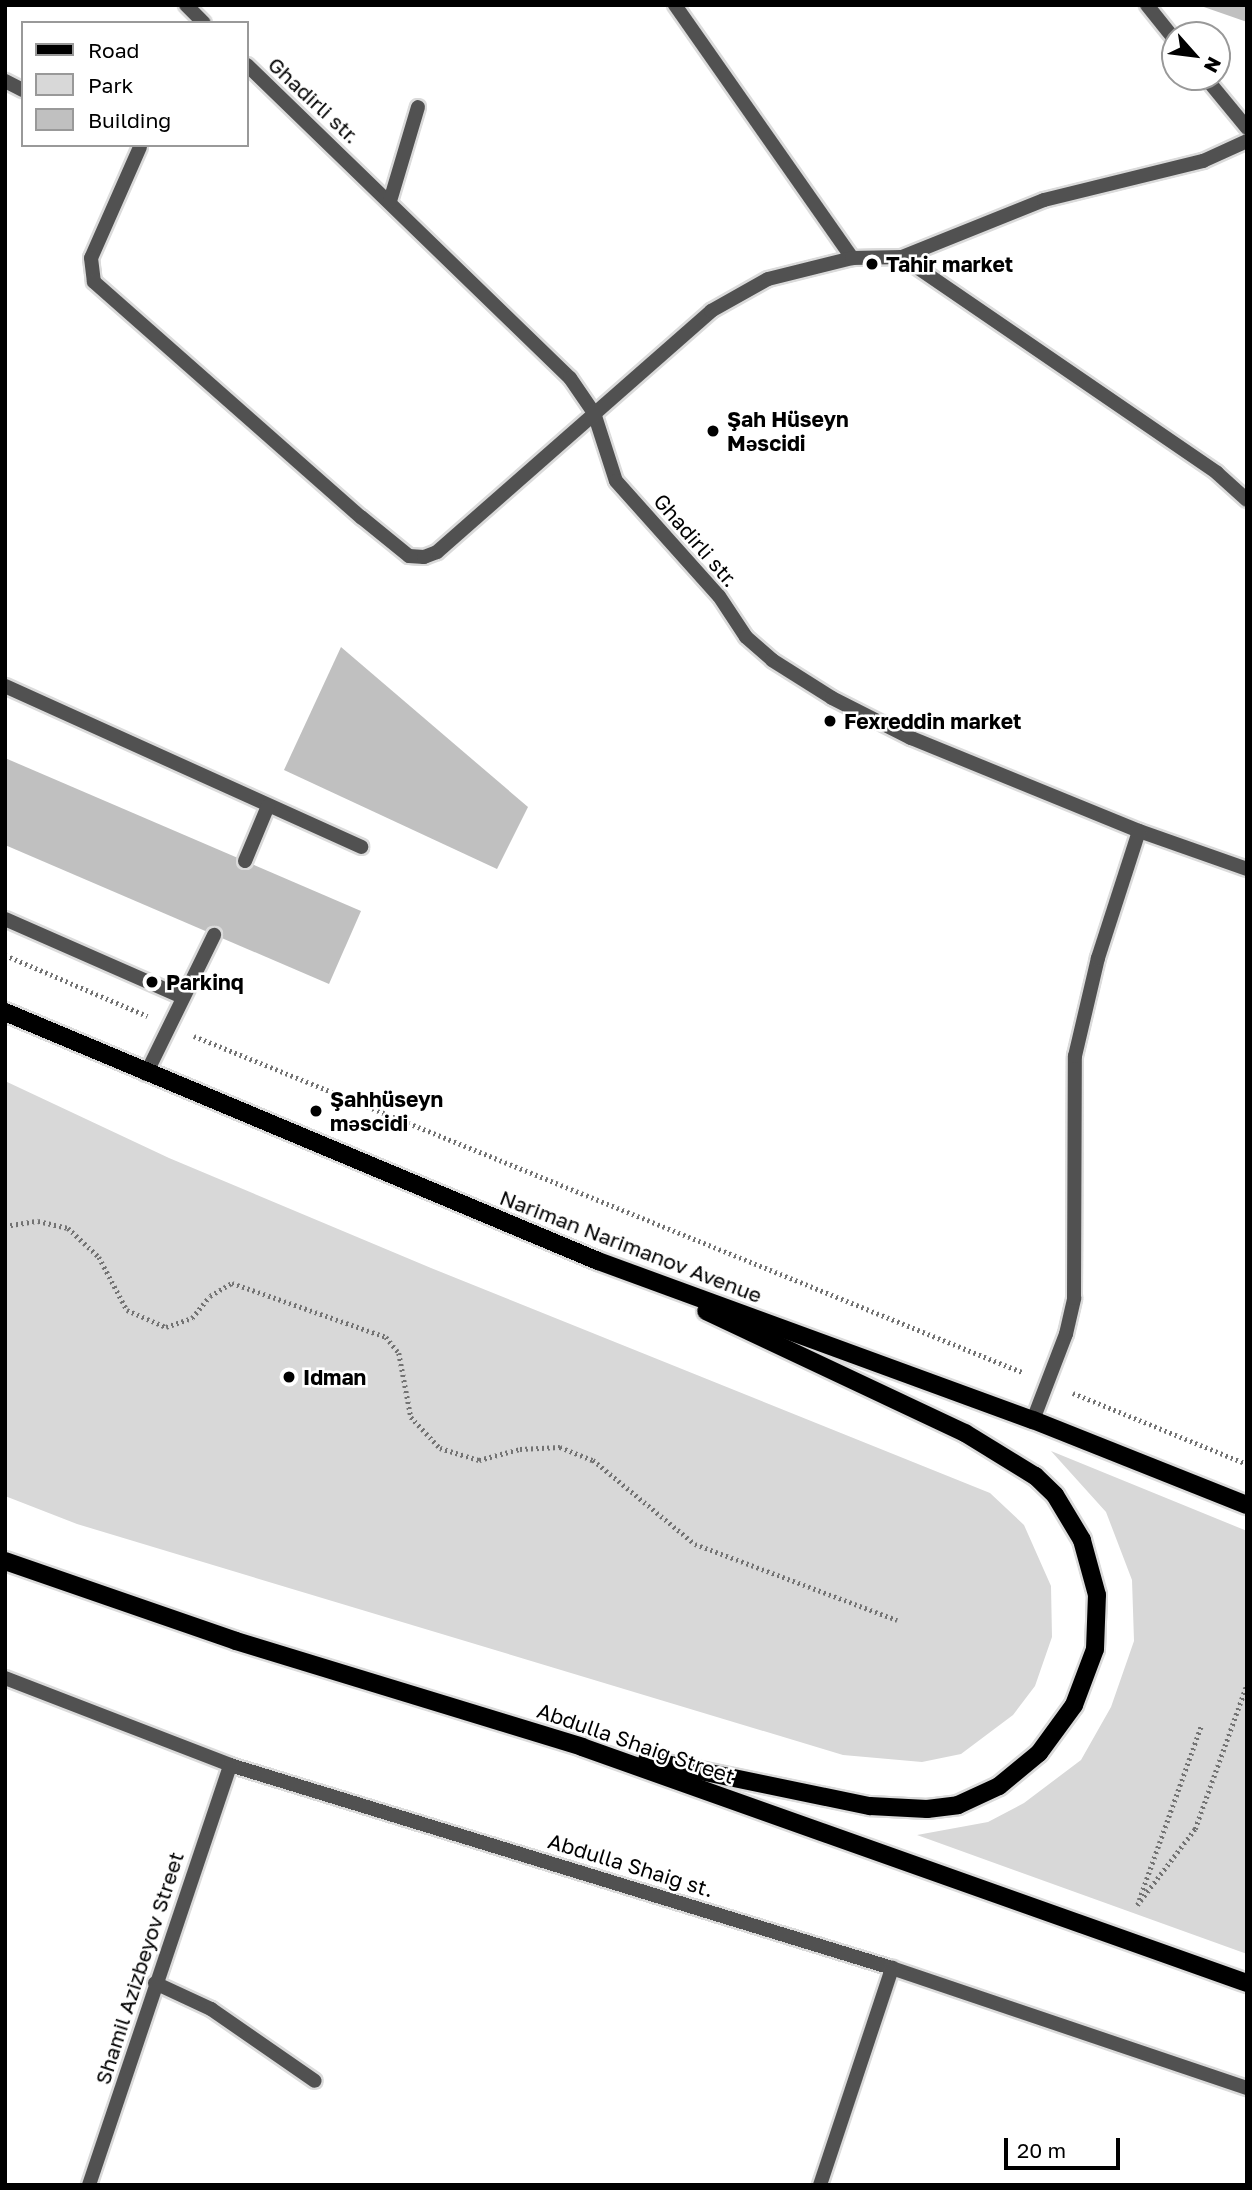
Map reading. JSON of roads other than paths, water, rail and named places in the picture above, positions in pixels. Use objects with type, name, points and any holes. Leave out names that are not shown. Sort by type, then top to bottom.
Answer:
[{"type":"main road","name":"Nariman Narimanov Avenue","points":[[5,1012],[146,1074],[598,1261],[1033,1420],[1247,1505]]},
{"type":"main road","points":[[582,1747],[870,1806],[958,1805],[999,1786],[1039,1753],[1074,1705],[1095,1649],[1097,1595],[1082,1540],[1055,1495],[1035,1476],[965,1433],[598,1261]]},
{"type":"main road","name":"Abdulla Shaig Street","points":[[5,1561],[236,1640],[582,1747],[1247,1983]]},
{"type":"street","points":[[186,5],[202,21]]},
{"type":"street","points":[[676,5],[852,258]]},
{"type":"street","name":"Ghadirli str.","points":[[248,66],[390,201],[570,379],[594,413],[616,481],[719,596],[746,637],[772,660],[832,698],[911,738],[1139,831],[1247,869]]},
{"type":"street","points":[[5,81],[21,89]]},
{"type":"street","points":[[1217,91],[1247,128]]},
{"type":"street","points":[[390,201],[418,107]]},
{"type":"street","points":[[139,147],[91,258],[94,282],[409,556],[437,552],[711,311],[768,279],[852,258],[902,257],[1044,200],[1203,162],[1247,141]]},
{"type":"street","points":[[902,257],[1217,474],[1247,500]]},
{"type":"street","points":[[5,686],[361,847]]},
{"type":"street","points":[[245,861],[268,806]]},
{"type":"street","points":[[1033,1420],[1048,1383],[1074,1298],[1075,1056],[1098,958],[1139,831]]},
{"type":"street","points":[[5,919],[183,997]]},
{"type":"street","points":[[146,1074],[214,934]]},
{"type":"street","name":"Abdulla Shaig st.","points":[[5,1678],[230,1765],[892,1968],[1247,2088]]},
{"type":"street","name":"Shamil Azizbeyov Street","points":[[89,2185],[230,1765]]},
{"type":"street","points":[[820,2185],[892,1968]]},
{"type":"street","points":[[155,1983],[211,2010],[315,2081]]},
{"type":"place","name":"Tahir market","points":[[872,264]]},
{"type":"place","name":"Şah Hüseyn Məscidi","points":[[713,431]]},
{"type":"place","name":"Fexreddin market","points":[[830,721]]},
{"type":"place","name":"Parkinq","points":[[152,982]]},
{"type":"place","name":"Şahhüseyn məscidi","points":[[316,1111]]},
{"type":"place","name":"Idman","points":[[289,1377]]}]
